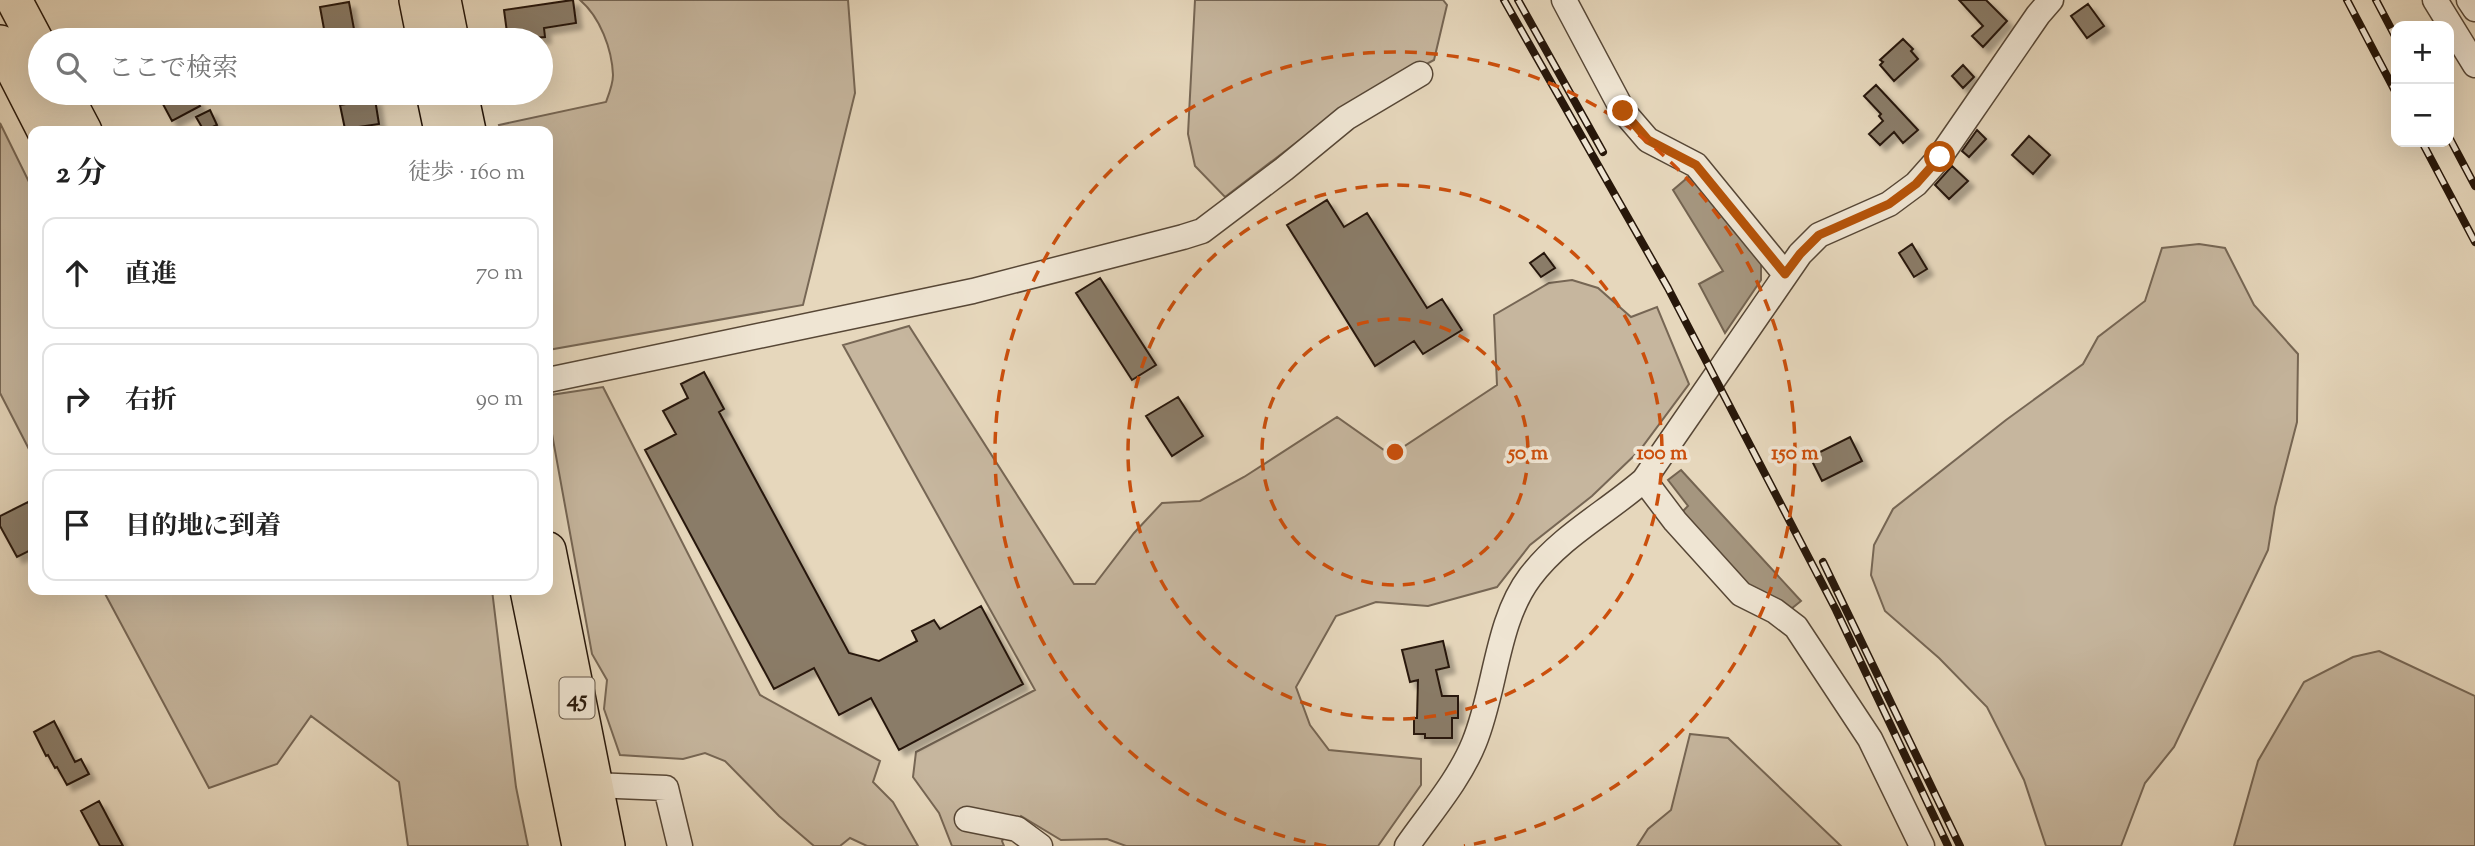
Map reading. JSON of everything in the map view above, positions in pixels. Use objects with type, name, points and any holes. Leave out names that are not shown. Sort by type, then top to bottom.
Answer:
[{"type":"highway","points":[[14,0],[29,28]]},
{"type":"highway","points":[[418,0],[423,28]]},
{"type":"highway","points":[[443,0],[449,28]]},
{"type":"highway","points":[[0,43],[28,98]]},
{"type":"highway","points":[[32,105],[42,126]]},
{"type":"highway","points":[[70,105],[81,126]]},
{"type":"highway","points":[[437,105],[441,126]]},
{"type":"highway","points":[[463,105],[467,126]]},
{"type":"highway","name":"45","points":[[553,576],[607,846]]},
{"type":"highway","name":"45","points":[[529,595],[580,846]]},
{"type":"street","points":[[1564,0],[1623,111],[1648,140],[1696,165],[1785,274]]},
{"type":"street","points":[[1407,846],[1453,780],[1473,745],[1490,698],[1508,620],[1529,578],[1561,542],[1617,504],[1644,480],[1800,254],[1819,235],[1889,204],[1916,184],[1940,157],[2051,0]]},
{"type":"street","points":[[2435,0],[2475,65]]},
{"type":"street","points":[[2469,0],[2475,9]]},
{"type":"street","points":[[553,379],[973,291],[1202,231],[1346,118],[1420,74]]},
{"type":"street","points":[[1644,480],[1675,521],[1741,594],[1775,611],[1796,627],[1870,739],[1922,846]]},
{"type":"street","points":[[593,785],[666,788],[680,846]]},
{"type":"street","points":[[967,819],[1017,829],[1040,846]]},
{"type":"shaded area","points":[[580,0],[848,0],[855,93],[803,305],[553,349],[553,126],[499,125],[606,102],[613,78],[610,55],[604,34]]},
{"type":"shaded area","points":[[1195,0],[1443,0],[1447,5],[1434,60],[1335,113],[1225,197],[1195,166],[1188,134]]},
{"type":"shaded area","points":[[0,123],[28,180],[28,447],[0,393]]},
{"type":"shaded area","points":[[1693,173],[1761,257],[1761,280],[1725,333],[1699,284],[1723,271],[1673,190]]},
{"type":"shaded area","points":[[2199,244],[2225,248],[2254,305],[2298,354],[2297,422],[2275,507],[2268,550],[2174,747],[2145,783],[2121,846],[2046,846],[2024,780],[1987,707],[1939,658],[1885,611],[1871,575],[1874,545],[1893,509],[2006,420],[2083,364],[2098,337],[2145,301],[2162,248]]},
{"type":"shaded area","points":[[1572,280],[1598,288],[1631,317],[1657,307],[1689,384],[1640,450],[1592,496],[1530,545],[1497,587],[1428,606],[1376,602],[1336,616],[1296,687],[1310,725],[1329,750],[1421,759],[1421,785],[1378,846],[1126,846],[1107,839],[1061,840],[1021,816],[1002,841],[1004,846],[952,846],[939,813],[913,777],[916,752],[1035,690],[843,345],[909,326],[1074,584],[1095,584],[1134,533],[1162,503],[1200,501],[1244,477],[1337,417],[1391,455],[1497,385],[1494,315],[1549,283]]},
{"type":"shaded area","points":[[603,387],[760,695],[880,761],[873,782],[893,802],[918,846],[867,846],[850,838],[840,846],[814,846],[779,816],[725,761],[705,753],[683,759],[620,755],[604,709],[607,680],[592,654],[553,440],[553,395]]},
{"type":"shaded area","points":[[1681,470],[1801,601],[1791,609],[1749,588],[1681,513],[1688,506],[1668,480]]},
{"type":"shaded area","points":[[106,595],[493,595],[516,787],[528,846],[408,846],[399,782],[311,716],[277,764],[209,788]]},
{"type":"shaded area","points":[[2379,651],[2475,696],[2475,846],[2234,846],[2258,761],[2304,682],[2353,657]]},
{"type":"shaded area","points":[[1690,734],[1728,738],[1841,846],[1637,846],[1648,829],[1671,810]]},
{"type":"building","points":[[573,0],[576,23],[544,28],[506,28],[504,10]]},
{"type":"building","points":[[1959,0],[1986,0],[2007,21],[1983,47],[1972,36],[1983,26]]},
{"type":"building","points":[[349,2],[354,28],[324,28],[320,7]]},
{"type":"building","points":[[2088,4],[2104,26],[2087,38],[2071,16]]},
{"type":"building","points":[[1903,39],[1918,59],[1894,81],[1880,65],[1883,62],[1880,60]]},
{"type":"building","points":[[1963,65],[1974,77],[1963,88],[1952,76]]},
{"type":"building","points":[[1876,85],[1918,130],[1903,143],[1894,132],[1880,145],[1869,134],[1883,121],[1879,116],[1881,114],[1864,96]]},
{"type":"building","points":[[163,105],[200,106],[172,121]]},
{"type":"building","points":[[340,105],[376,105],[379,124],[344,126]]},
{"type":"building","points":[[210,110],[217,125],[201,126],[196,117]]},
{"type":"building","points":[[1977,130],[1986,139],[1969,157],[1962,151]]},
{"type":"building","points":[[2029,136],[2050,155],[2033,174],[2012,155]]},
{"type":"building","points":[[1952,166],[1968,181],[1949,199],[1935,185]]},
{"type":"building","points":[[1327,200],[1344,227],[1367,213],[1427,308],[1442,299],[1462,330],[1423,354],[1414,341],[1375,366],[1287,225]]},
{"type":"building","points":[[1912,244],[1927,269],[1914,277],[1899,253]]},
{"type":"building","points":[[1544,253],[1555,268],[1541,277],[1530,263]]},
{"type":"building","points":[[1100,278],[1156,365],[1132,380],[1076,293]]},
{"type":"building","points":[[704,372],[724,409],[719,412],[849,653],[879,661],[917,641],[912,631],[934,620],[940,629],[981,606],[1023,684],[899,750],[871,698],[839,715],[814,668],[774,689],[645,450],[676,434],[663,411],[688,398],[681,384]]},
{"type":"building","points":[[1178,397],[1203,436],[1172,456],[1146,416]]},
{"type":"building","points":[[1850,437],[1862,461],[1822,481],[1810,457]]},
{"type":"building","points":[[28,502],[28,552],[17,557],[0,526],[0,516]]},
{"type":"building","points":[[1443,641],[1449,667],[1436,670],[1442,696],[1458,696],[1458,718],[1452,718],[1452,738],[1425,738],[1425,734],[1414,734],[1418,680],[1410,682],[1402,650]]},
{"type":"building","points":[[54,721],[75,762],[81,759],[89,774],[67,785],[57,767],[55,768],[48,755],[46,756],[34,732]]},
{"type":"building","points":[[99,801],[123,846],[100,846],[81,811]]},
{"type":"railway","points":[[1504,0],[1668,288],[1836,610],[1948,846]]},
{"type":"railway","points":[[1518,0],[1603,152]]},
{"type":"railway","points":[[2347,0],[2391,84]]},
{"type":"railway","points":[[2376,0],[2391,28]]},
{"type":"railway","points":[[2454,146],[2475,186]]},
{"type":"railway","points":[[2425,147],[2475,242]]},
{"type":"railway","points":[[1823,562],[1960,846]]},
{"type":"route","points":[[1623,111],[1648,140],[1696,165],[1785,274],[1819,235],[1889,204],[1916,184],[1940,157]]}]
